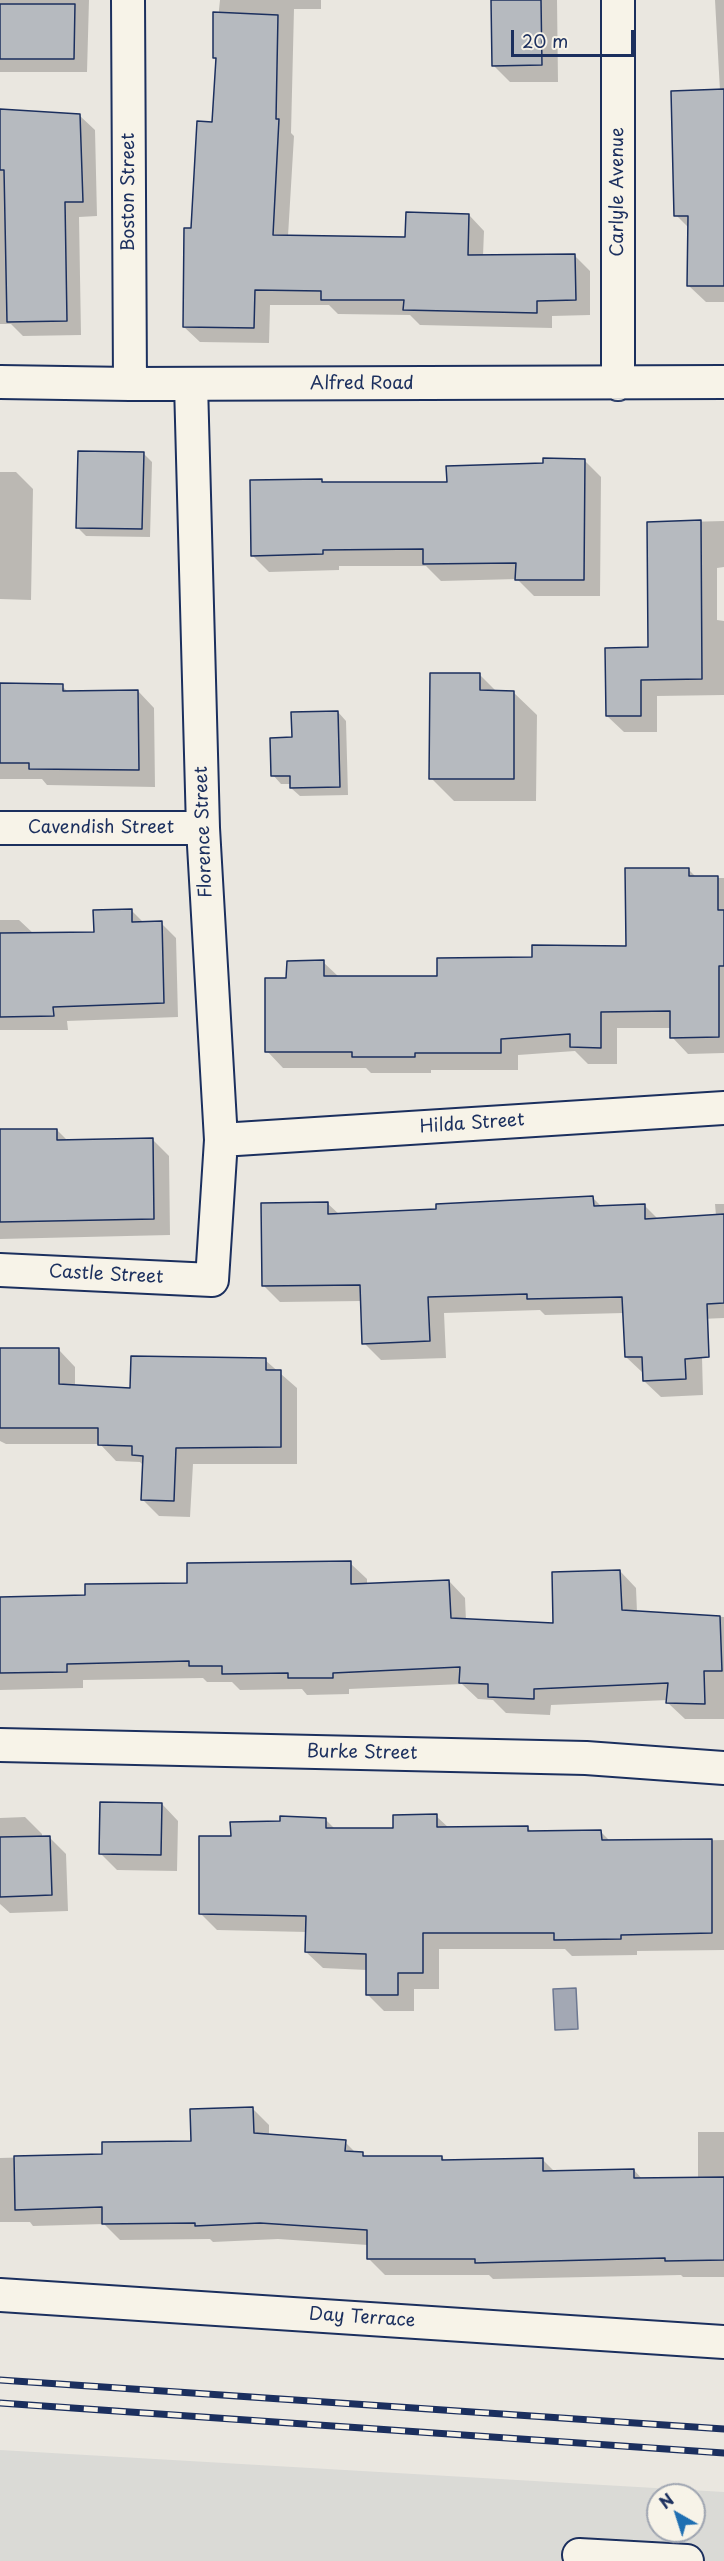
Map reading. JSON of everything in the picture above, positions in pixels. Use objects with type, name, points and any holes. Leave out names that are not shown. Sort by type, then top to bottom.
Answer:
[{"type":"street","name":"Boston Street","points":[[128,0],[130,384]]},
{"type":"street","name":"Carlyle Avenue","points":[[618,0],[618,384]]},
{"type":"street","name":"Alfred Road","points":[[0,382],[130,384],[724,382]]},
{"type":"street","name":"Florence Street","points":[[191,384],[203,828],[221,1140],[212,1280]]},
{"type":"street","name":"Cavendish Street","points":[[0,828],[203,828]]},
{"type":"street","name":"Hilda Street","points":[[221,1140],[724,1108]]},
{"type":"street","name":"Castle Street","points":[[0,1270],[212,1280]]},
{"type":"street","name":"Burke Street","points":[[0,1745],[586,1758],[724,1768]]},
{"type":"street","name":"Day Terrace","points":[[0,2295],[724,2342]]},
{"type":"street","points":[[579,2555],[687,2561]]},
{"type":"shaded area","points":[[576,1988],[578,2029],[555,2030],[553,1989]]},
{"type":"shaded area","points":[[0,2450],[646,2487],[646,2543],[706,2543],[706,2491],[724,2492],[724,2561],[0,2561]]},
{"type":"building","points":[[491,0],[541,0],[542,65],[492,66]]},
{"type":"building","points":[[0,4],[75,4],[74,59],[0,59]]},
{"type":"building","points":[[213,12],[278,15],[276,119],[279,119],[273,235],[405,237],[406,212],[469,214],[468,255],[575,254],[576,300],[537,301],[537,313],[403,310],[404,300],[321,300],[321,291],[255,290],[254,328],[183,327],[184,228],[191,228],[197,121],[212,122],[216,58],[213,58]]},
{"type":"building","points":[[724,89],[724,286],[687,286],[688,216],[674,216],[671,91]]},
{"type":"building","points":[[0,109],[80,114],[83,202],[65,202],[67,321],[7,322],[4,170],[0,170]]},
{"type":"building","points":[[78,451],[144,452],[142,529],[76,528]]},
{"type":"building","points":[[543,458],[585,459],[584,580],[515,580],[516,563],[423,564],[423,549],[323,550],[323,554],[251,556],[250,480],[447,482],[446,466],[543,463]]},
{"type":"building","points":[[701,520],[702,679],[641,680],[641,716],[606,716],[605,648],[648,647],[647,522]]},
{"type":"building","points":[[430,673],[480,673],[480,690],[514,691],[514,779],[429,779]]},
{"type":"building","points":[[0,683],[63,684],[63,691],[138,690],[139,770],[29,769],[29,763],[0,763]]},
{"type":"building","points":[[338,711],[340,787],[290,788],[290,776],[271,776],[270,738],[292,737],[291,712]]},
{"type":"building","points":[[625,868],[689,868],[689,876],[718,876],[718,910],[724,910],[724,966],[719,966],[719,1037],[670,1038],[670,1011],[601,1012],[601,1048],[570,1047],[570,1034],[501,1039],[501,1053],[415,1053],[415,1057],[352,1057],[352,1052],[265,1052],[265,978],[286,978],[287,961],[324,960],[324,976],[437,976],[437,958],[532,957],[532,945],[626,946]]},
{"type":"building","points":[[132,909],[132,922],[162,921],[164,1003],[53,1007],[54,1016],[0,1017],[0,933],[94,932],[93,910]]},
{"type":"building","points":[[0,1129],[57,1129],[57,1140],[153,1138],[154,1219],[0,1222]]},
{"type":"building","points":[[593,1196],[594,1206],[645,1204],[645,1219],[724,1214],[724,1303],[707,1304],[709,1357],[685,1359],[686,1379],[643,1381],[642,1357],[625,1357],[622,1297],[527,1299],[527,1294],[428,1297],[430,1341],[362,1344],[360,1285],[262,1286],[261,1203],[328,1202],[328,1214],[436,1209],[436,1204]]},
{"type":"building","points":[[0,1348],[59,1348],[59,1384],[130,1388],[131,1356],[266,1358],[266,1370],[281,1370],[281,1447],[176,1448],[174,1501],[141,1500],[143,1456],[132,1455],[132,1446],[98,1445],[98,1428],[0,1428]]},
{"type":"building","points":[[351,1561],[351,1584],[449,1580],[451,1618],[553,1623],[552,1572],[620,1570],[622,1610],[720,1616],[722,1671],[704,1671],[705,1704],[666,1703],[668,1683],[534,1689],[534,1699],[488,1697],[488,1684],[459,1683],[460,1667],[333,1673],[333,1678],[288,1678],[288,1673],[222,1674],[222,1666],[189,1666],[189,1661],[67,1664],[67,1672],[0,1673],[0,1597],[85,1595],[85,1584],[187,1583],[187,1563]]},
{"type":"building","points":[[100,1802],[162,1803],[161,1855],[99,1854]]},
{"type":"building","points":[[437,1814],[437,1827],[528,1826],[528,1831],[601,1830],[602,1840],[712,1839],[712,1933],[621,1935],[621,1939],[554,1940],[554,1933],[423,1933],[423,1973],[398,1973],[398,1995],[366,1995],[366,1954],[305,1952],[306,1916],[199,1914],[199,1836],[231,1836],[230,1822],[280,1821],[280,1816],[326,1818],[326,1828],[393,1828],[393,1815]]},
{"type":"building","points":[[50,1836],[52,1895],[0,1897],[0,1837]]},
{"type":"building","points":[[253,2107],[254,2133],[346,2140],[345,2151],[363,2152],[363,2156],[442,2156],[442,2160],[543,2158],[543,2171],[634,2169],[634,2178],[724,2177],[724,2260],[665,2261],[665,2258],[475,2263],[475,2259],[367,2259],[367,2230],[260,2223],[195,2226],[195,2223],[102,2224],[102,2207],[15,2210],[14,2156],[102,2154],[102,2142],[191,2141],[190,2109]]},
{"type":"railway","points":[[0,2380],[724,2429]]},
{"type":"railway","points":[[0,2403],[724,2453]]}]
